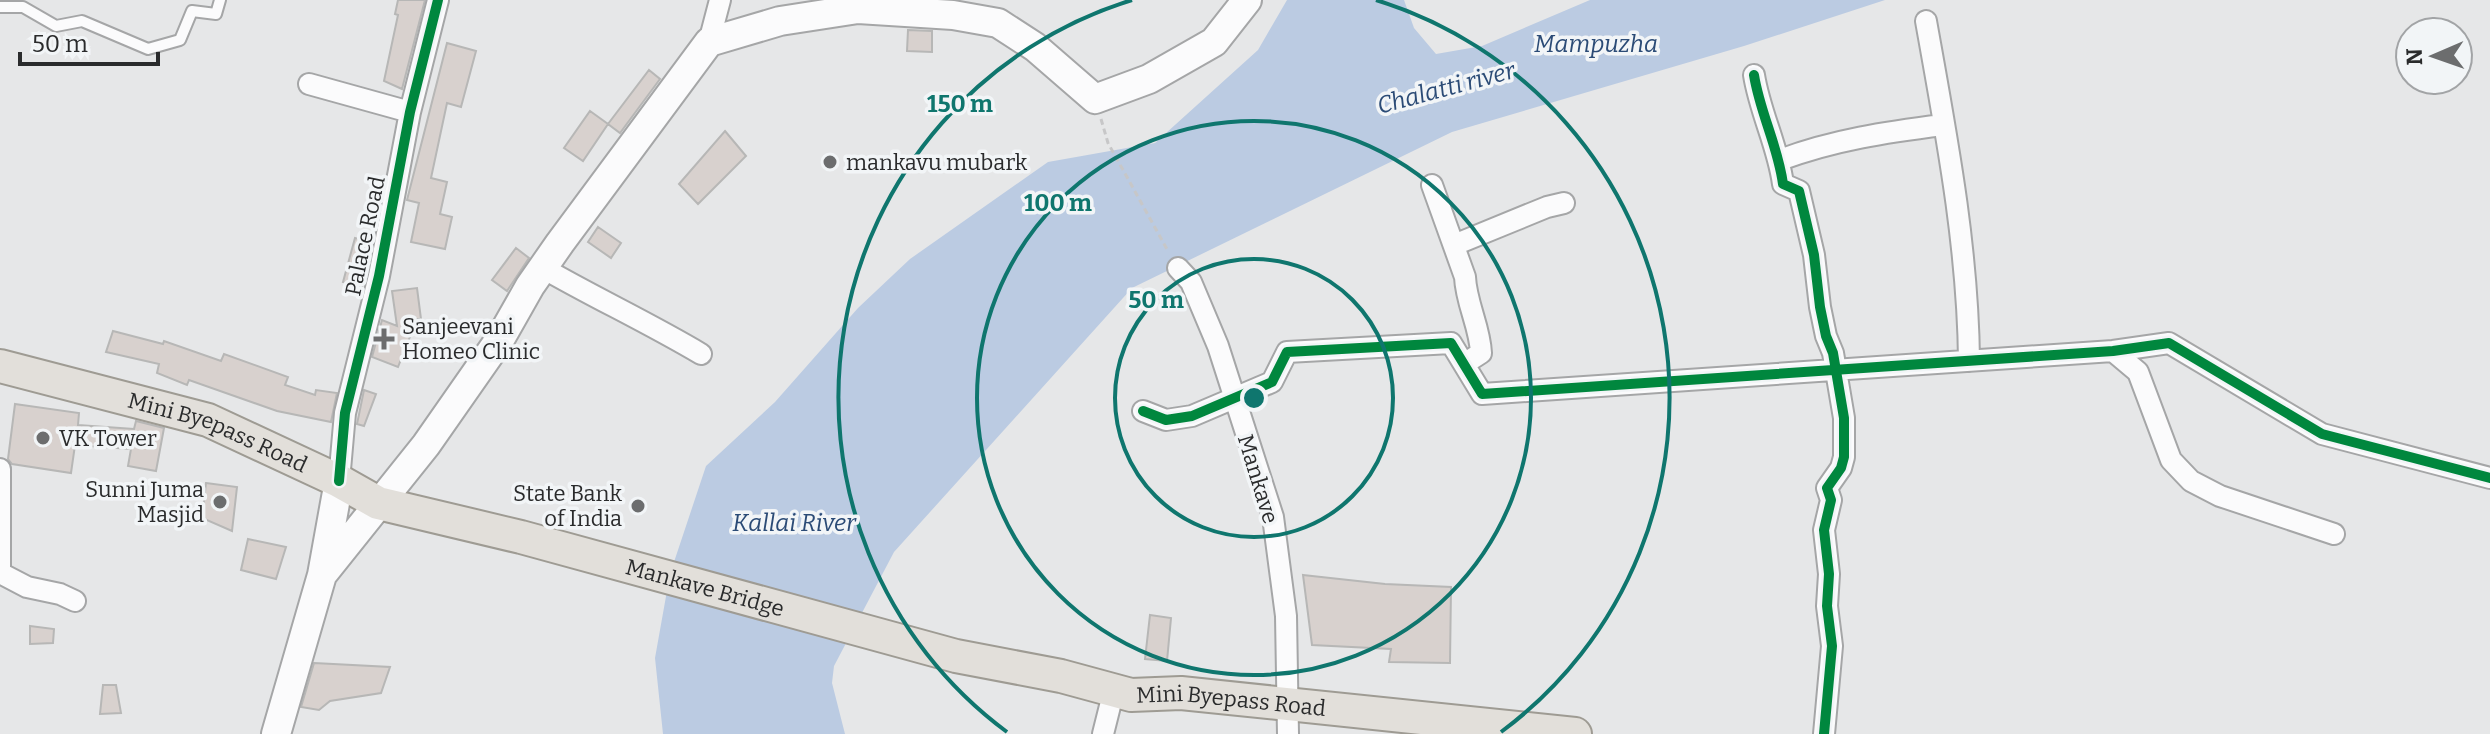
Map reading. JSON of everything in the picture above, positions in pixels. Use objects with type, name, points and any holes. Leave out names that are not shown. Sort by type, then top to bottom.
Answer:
[{"type":"main road","points":[[322,575],[426,445],[500,339],[543,268],[709,42],[852,4],[900,5],[998,23],[1035,47],[1095,99],[1149,79],[1214,42],[1247,0]]},
{"type":"main road","name":"Mini Byepass Road","points":[[0,366],[208,420],[339,481],[378,503],[521,537]]},
{"type":"main road","points":[[276,734],[322,575],[339,481]]},
{"type":"main road","name":"Mankave Bridge","points":[[521,537],[890,640]]},
{"type":"main road","name":"Mini Byepass Road","points":[[890,640],[1061,676],[1131,695],[1181,693],[1289,719],[1575,734]]},
{"type":"street","name":"Palace Road","points":[[339,481],[345,413],[379,276],[410,112],[438,0]]},
{"type":"street","points":[[709,42],[720,0]]},
{"type":"street","points":[[1926,21],[1934,53],[1959,216],[1969,361]]},
{"type":"street","points":[[1754,75],[1763,117],[1780,160],[1783,184],[1799,191],[1844,418],[1844,457],[1841,468],[1827,488],[1831,500],[1824,530],[1832,646],[1824,734]]},
{"type":"street","points":[[309,84],[410,112]]},
{"type":"street","points":[[1780,160],[1849,139],[1943,125]]},
{"type":"street","points":[[1432,185],[1465,277],[1465,290],[1481,342],[1481,353],[1464,364]]},
{"type":"street","points":[[1454,245],[1564,203]]},
{"type":"street","points":[[543,268],[701,354]]},
{"type":"street","name":"Mankave","points":[[1178,268],[1191,282],[1222,358],[1273,517],[1286,616],[1289,719]]},
{"type":"street","points":[[1143,411],[1166,420],[1192,416],[1272,382],[1287,352],[1451,343],[1482,394],[2113,351],[2169,343],[2322,434],[2490,478]]},
{"type":"street","points":[[2113,351],[2138,372],[2171,460],[2191,481],[2220,496],[2334,534]]},
{"type":"street","points":[[0,469],[0,571],[27,587],[60,594],[75,601]]},
{"type":"street","points":[[1103,734],[1114,690]]},
{"type":"lane","points":[[0,7],[23,7],[56,26],[82,21],[148,49],[180,40],[192,11],[216,14],[220,0]]},
{"type":"path","points":[[1095,99],[1108,143],[1178,268]]},
{"type":"water","name":"Kallai River","points":[[1287,0],[1404,0],[1414,28],[1436,54],[1482,46],[1590,0],[1885,0],[1744,46],[1452,132],[1132,288],[894,552],[834,666],[832,683],[845,734],[663,734],[655,658],[670,574],[706,466],[775,402],[858,308],[910,259],[1048,162],[1155,143],[1258,50]]},
{"type":"building","points":[[398,0],[425,0],[402,89],[384,81],[398,15],[395,14]]},
{"type":"building","points":[[908,30],[932,31],[932,52],[907,51]]},
{"type":"building","points":[[447,43],[476,51],[461,107],[447,103],[431,178],[447,182],[440,214],[452,217],[445,249],[411,242],[419,203],[407,200]]},
{"type":"building","points":[[649,70],[660,79],[620,133],[608,124]]},
{"type":"building","points":[[590,111],[608,124],[583,161],[564,148]]},
{"type":"building","points":[[725,131],[746,156],[698,204],[679,184]]},
{"type":"building","points":[[598,227],[621,243],[611,258],[588,242]]},
{"type":"building","points":[[355,238],[372,242],[362,287],[343,282]]},
{"type":"building","points":[[516,248],[529,258],[507,291],[492,280]]},
{"type":"building","points":[[417,288],[421,319],[417,319],[398,367],[372,357],[382,320],[397,326],[392,291]]},
{"type":"building","points":[[113,331],[163,344],[164,341],[221,361],[224,354],[288,377],[285,385],[315,395],[316,390],[337,393],[331,422],[277,411],[189,380],[187,385],[157,373],[159,364],[106,352]]},
{"type":"building","points":[[364,390],[376,394],[364,426],[357,424]]},
{"type":"building","name":"VK Tower","points":[[15,404],[79,413],[78,425],[134,429],[136,421],[164,428],[156,471],[128,466],[131,449],[75,445],[71,473],[12,464],[8,459]]},
{"type":"building","name":"Sunni Juma Masjid","points":[[206,483],[237,487],[232,531],[202,518]]},
{"type":"building","points":[[248,539],[286,547],[276,579],[241,570]]},
{"type":"building","points":[[1303,575],[1451,587],[1450,663],[1389,662],[1391,649],[1312,645]]},
{"type":"building","points":[[1150,615],[1171,618],[1167,661],[1145,659]]},
{"type":"building","points":[[30,626],[54,629],[53,643],[30,644]]},
{"type":"building","points":[[314,663],[390,667],[381,693],[330,701],[319,710],[301,707]]},
{"type":"building","points":[[103,685],[116,685],[121,713],[100,714]]},
{"type":"cycle path","points":[[339,481],[345,413],[379,276],[410,112],[438,0]]},
{"type":"cycle path","points":[[1754,75],[1783,184],[1799,191],[1844,418],[1844,457],[1841,468],[1827,488],[1831,500],[1824,530],[1832,646],[1824,734]]},
{"type":"cycle path","points":[[1143,411],[1166,420],[1192,416],[1272,382],[1287,352],[1451,343],[1482,394],[2113,351],[2169,343],[2322,434],[2490,478]]},
{"type":"place","name":"mankavu mubark","points":[[830,162]]},
{"type":"place","name":"Sanjeevani Homeo Clinic","points":[[384,339]]},
{"type":"place","name":"VK Tower","points":[[43,438]]},
{"type":"place","name":"Sunni Juma Masjid","points":[[220,502]]},
{"type":"place","name":"State Bank of India","points":[[638,506]]},
{"type":"water label","name":"Mampuzha","points":[[1596,44]]},
{"type":"water label","name":"Chalatti river","points":[[1446,88]]}]
